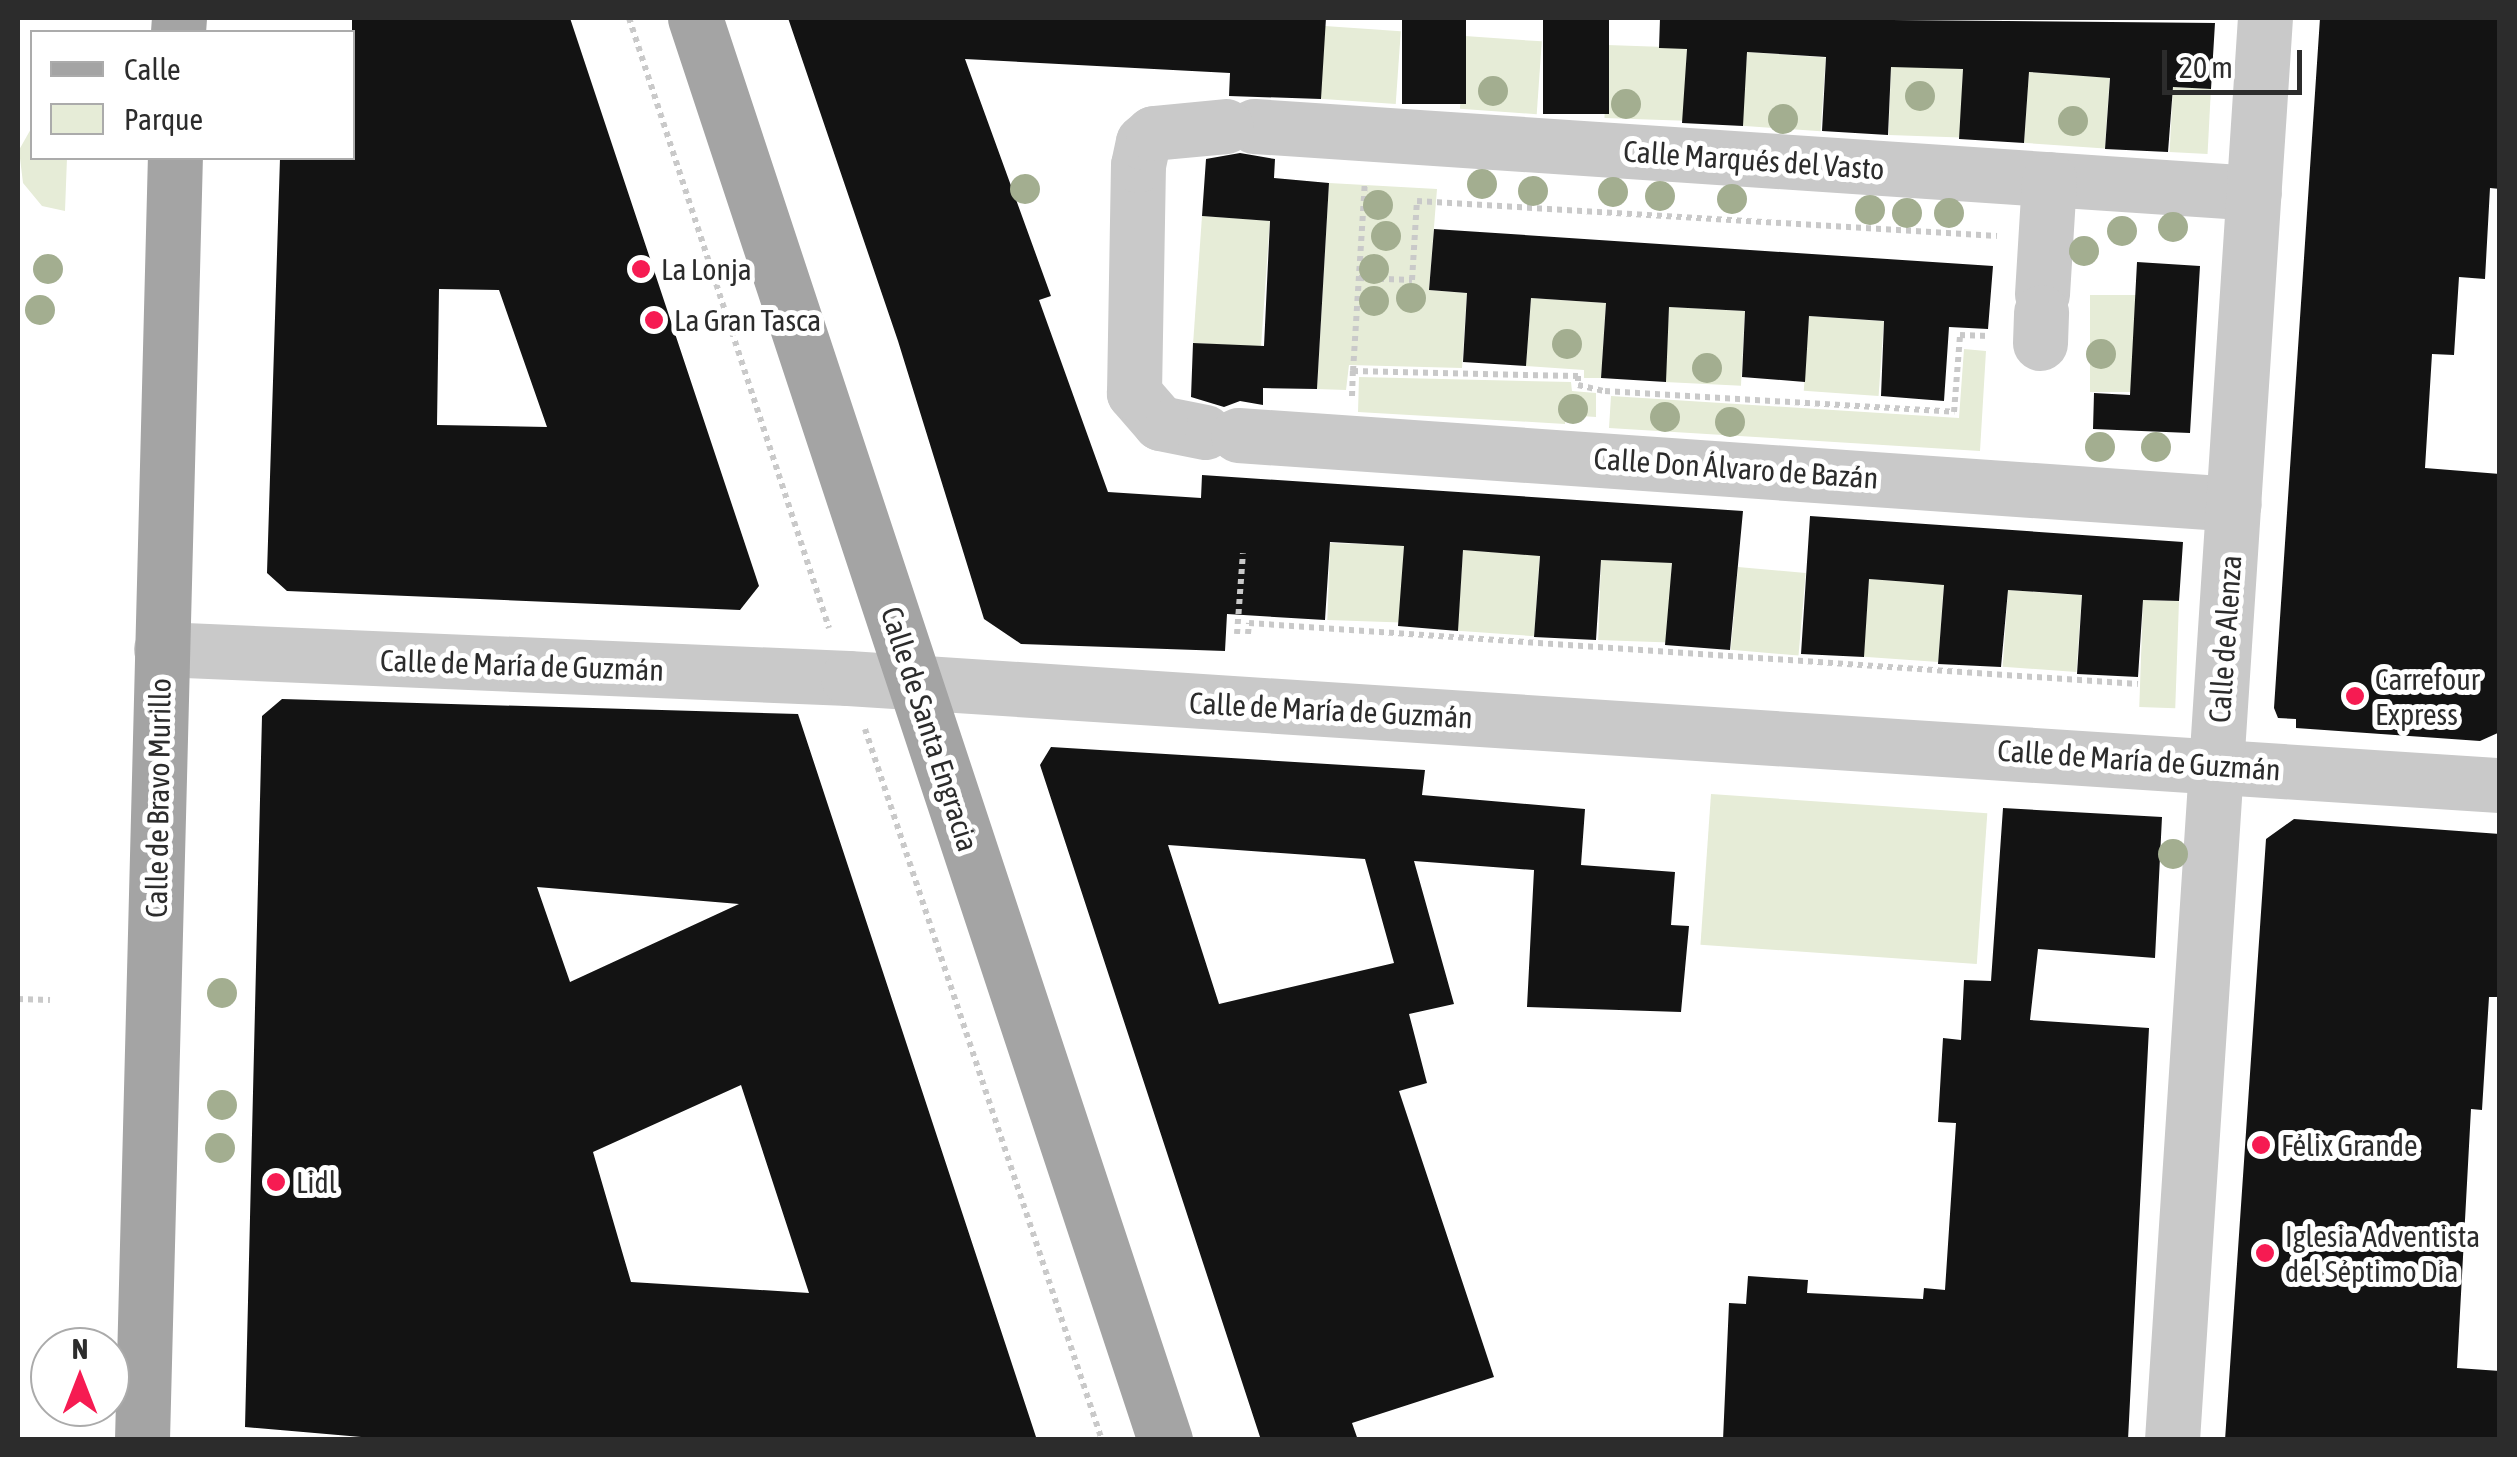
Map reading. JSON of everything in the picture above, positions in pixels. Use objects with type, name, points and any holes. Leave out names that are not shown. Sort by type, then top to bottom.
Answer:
[{"type":"main road","name":"Calle de Santa Engracia","points":[[695,18],[1165,1440]]},
{"type":"main road","name":"Calle de Bravo Murillo","points":[[142,1440],[174,160]]},
{"type":"street","name":"Calle de Alenza","points":[[2172,1440],[2265,18]]},
{"type":"street","name":"Calle Marqués del Vasto","points":[[1222,433],[1160,423],[1134,393],[1138,156],[1153,133],[1240,126],[2254,192]]},
{"type":"street","points":[[2030,317],[2046,239],[2049,180]]},
{"type":"street","name":"Calle Don Álvaro de Bazán","points":[[1222,433],[2234,504]]},
{"type":"street","name":"Calle de María de Guzmán","points":[[162,649],[915,683],[2216,764],[2500,786]]},
{"type":"path","points":[[1346,397],[1352,397],[1365,180],[1381,180]]},
{"type":"path","points":[[1359,278],[1412,280],[1416,201],[2046,239]]},
{"type":"path","points":[[1353,371],[1578,376],[1578,385],[1605,391],[1954,412],[1960,335],[1996,337],[2030,317]]},
{"type":"path","points":[[1238,634],[1243,552]]},
{"type":"path","points":[[1248,634],[1249,623],[2138,684]]},
{"type":"path","points":[[18,998],[50,1000]]},
{"type":"green space","points":[[1325,26],[1401,31],[1396,104],[1320,99]]},
{"type":"green space","points":[[1465,36],[1542,41],[1537,114],[1460,109]]},
{"type":"green space","points":[[1607,45],[1687,48],[1684,121],[1604,118]]},
{"type":"green space","points":[[1747,52],[1826,58],[1821,131],[1742,126]]},
{"type":"green space","points":[[1891,66],[1963,69],[1961,137],[1889,135]]},
{"type":"green space","points":[[2029,72],[2110,78],[2105,148],[2024,143]]},
{"type":"green space","points":[[2173,87],[2211,89],[2208,154],[2170,152]]},
{"type":"green space","points":[[30,131],[30,160],[67,160],[65,211],[42,206],[23,183],[19,150]]},
{"type":"green space","points":[[1329,183],[1437,189],[1429,290],[1467,293],[1462,368],[1349,365],[1346,390],[1317,389]]},
{"type":"green space","points":[[1202,216],[1270,221],[1261,347],[1193,343]]},
{"type":"green space","points":[[2090,295],[2136,295],[2136,392],[2090,392]]},
{"type":"green space","points":[[1531,298],[1606,303],[1601,378],[1584,378],[1584,370],[1526,366]]},
{"type":"green space","points":[[1669,307],[1745,311],[1741,386],[1665,382]]},
{"type":"green space","points":[[1809,316],[1884,321],[1879,396],[1804,391]]},
{"type":"green space","points":[[1964,349],[1986,351],[1980,451],[1609,428],[1611,396],[1959,418]]},
{"type":"green space","points":[[1359,377],[1571,382],[1572,391],[1596,393],[1596,417],[1566,415],[1565,424],[1358,412]]},
{"type":"green space","points":[[1330,543],[1404,546],[1401,623],[1327,620]]},
{"type":"green space","points":[[1463,550],[1540,555],[1534,636],[1457,631]]},
{"type":"green space","points":[[1601,560],[1672,562],[1669,642],[1598,640]]},
{"type":"green space","points":[[1738,567],[1806,573],[1799,656],[1731,650]]},
{"type":"green space","points":[[1869,579],[1944,584],[1938,662],[1864,657]]},
{"type":"green space","points":[[2008,590],[2082,595],[2076,672],[2003,667]]},
{"type":"green space","points":[[2143,600],[2179,601],[2175,708],[2139,707]]},
{"type":"green space","points":[[1711,794],[1987,813],[1977,964],[1700,945]]},
{"type":"building","points":[[352,18],[570,18],[759,586],[740,610],[287,591],[267,573],[280,160],[355,160]],"holes":[[[439,289],[499,290],[547,427],[437,425]]]},
{"type":"building","points":[[788,18],[1326,18],[1321,99],[1229,96],[1230,73],[965,59],[1051,296],[1039,300],[1108,492],[1201,498],[1202,475],[1743,511],[1730,650],[1665,645],[1672,563],[1601,560],[1596,640],[1534,637],[1540,556],[1463,550],[1458,631],[1398,626],[1404,546],[1330,542],[1325,620],[1227,614],[1225,651],[1021,644],[984,619],[898,341]]},
{"type":"building","points":[[1402,18],[1466,18],[1466,104],[1402,104]]},
{"type":"building","points":[[1543,18],[1609,18],[1609,114],[1543,114]]},
{"type":"building","points":[[1660,18],[2215,23],[2211,89],[2173,87],[2168,152],[2105,149],[2110,78],[2029,72],[2024,143],[1959,139],[1963,69],[1891,67],[1888,135],[1822,131],[1826,57],[1747,52],[1743,126],[1682,123],[1687,49],[1659,48]]},
{"type":"building","points":[[2320,18],[2500,18],[2500,189],[2490,188],[2485,279],[2459,277],[2454,355],[2432,354],[2425,468],[2500,474],[2500,732],[2480,741],[2296,728],[2296,719],[2278,718],[2274,708]]},
{"type":"building","points":[[1240,153],[1275,159],[1274,178],[1329,183],[1317,389],[1263,388],[1263,405],[1240,401],[1224,407],[1191,397],[1193,343],[1264,346],[1270,221],[1202,216],[1206,159]]},
{"type":"building","points":[[1434,229],[1993,266],[1988,329],[1949,327],[1944,401],[1881,396],[1884,321],[1809,316],[1805,382],[1742,377],[1745,311],[1669,307],[1666,382],[1601,378],[1606,303],[1531,298],[1526,366],[1463,362],[1467,293],[1429,290]]},
{"type":"building","points":[[2137,262],[2200,266],[2190,433],[2093,429],[2094,393],[2130,395]]},
{"type":"building","points":[[1810,516],[2183,542],[2179,601],[2143,600],[2138,677],[2077,674],[2082,595],[2008,590],[2001,667],[1938,664],[1944,585],[1869,579],[1864,657],[1801,654]]},
{"type":"building","points":[[282,699],[798,714],[1037,1440],[396,1440],[245,1427],[262,716]],"holes":[[[537,887],[739,904],[570,982]],[[741,1085],[809,1293],[631,1282],[593,1152]]]},
{"type":"building","points":[[1051,747],[1425,770],[1422,795],[1585,809],[1581,865],[1675,872],[1671,925],[1689,926],[1681,1012],[1527,1007],[1534,870],[1414,861],[1454,1004],[1409,1014],[1427,1083],[1399,1091],[1494,1377],[1352,1423],[1358,1440],[1261,1440],[1040,765]],"holes":[[[1168,845],[1365,859],[1394,963],[1219,1004]]]},
{"type":"building","points":[[2003,808],[2162,817],[2155,958],[2038,949],[2030,1020],[2149,1028],[2128,1440],[1723,1440],[1729,1303],[1746,1304],[1748,1276],[1808,1280],[1807,1293],[1923,1299],[1924,1288],[1945,1290],[1956,1123],[1938,1122],[1943,1038],[1961,1040],[1964,980],[1991,981]]},
{"type":"building","points":[[2294,819],[2500,834],[2500,997],[2489,997],[2482,1110],[2471,1109],[2457,1368],[2500,1371],[2500,1440],[2225,1440],[2266,839]]},
{"type":"place","name":"La Lonja","points":[[641,269]]},
{"type":"place","name":"La Gran Tasca","points":[[654,320]]},
{"type":"place","name":"Carrefour Express","points":[[2355,696]]},
{"type":"place","name":"Félix Grande","points":[[2261,1145]]},
{"type":"place","name":"Lidl","points":[[276,1182]]},
{"type":"place","name":"Iglesia Adventista del Séptimo Día","points":[[2265,1253]]}]
